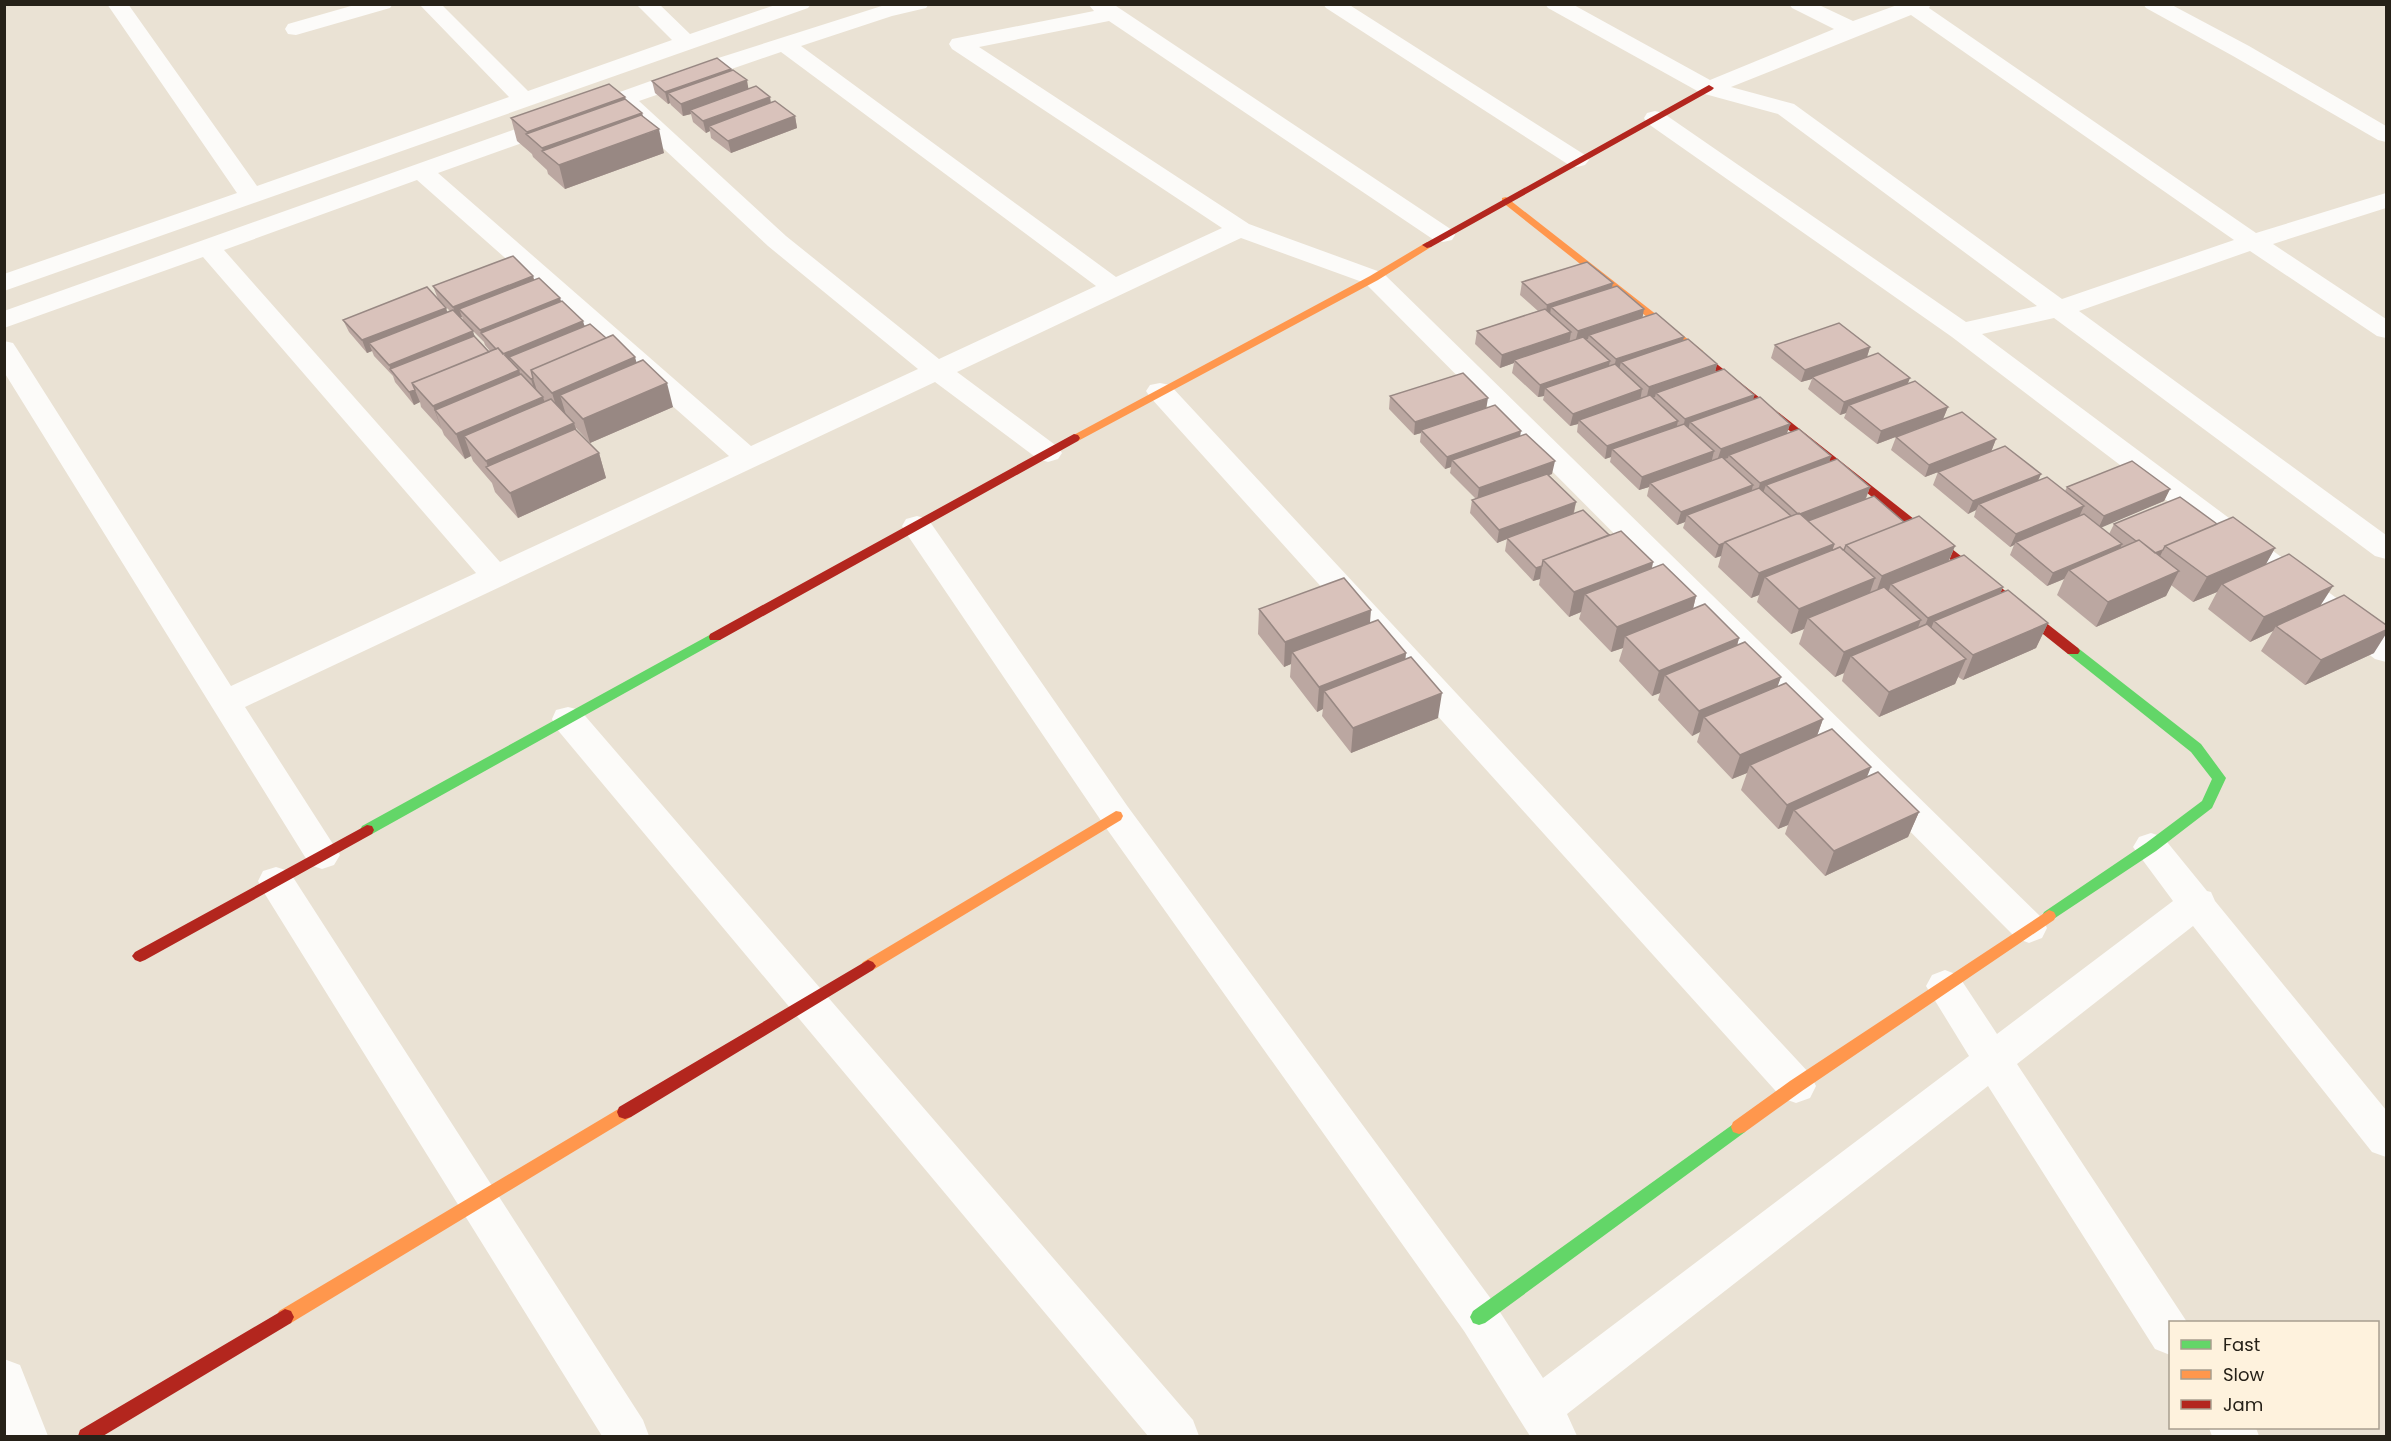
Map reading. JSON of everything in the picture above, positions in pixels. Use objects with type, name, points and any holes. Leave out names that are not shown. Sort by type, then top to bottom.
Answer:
[{"type":"street","points":[[117,4],[252,196]]},
{"type":"street","points":[[296,29],[383,4]]},
{"type":"street","points":[[429,4],[525,100]]},
{"type":"street","points":[[646,4],[684,57]]},
{"type":"street","points":[[4,283],[144,252],[208,247],[624,100],[684,57],[801,4]]},
{"type":"street","points":[[4,320],[252,196],[525,100],[684,57],[783,43],[887,11],[919,4]]},
{"type":"street","points":[[1333,4],[1577,160]]},
{"type":"street","points":[[1555,4],[1708,88],[1786,109],[2386,549]]},
{"type":"street","points":[[1799,4],[1852,29]]},
{"type":"street","points":[[2153,4],[2241,51],[2386,135]]},
{"type":"street","points":[[140,956],[1160,391],[1374,278],[1443,235],[1708,88],[1852,29],[1918,6],[2253,242],[2386,330]]},
{"type":"street","points":[[1443,235],[1105,9],[960,44],[1240,229],[1374,278],[2029,928]]},
{"type":"street","points":[[783,43],[1115,288]]},
{"type":"street","points":[[624,100],[777,240],[938,370],[1048,453]]},
{"type":"street","points":[[1655,118],[1962,331],[2386,651]]},
{"type":"street","points":[[421,171],[749,459]]},
{"type":"street","points":[[1479,1317],[1796,1086],[2151,846],[2207,804],[2218,778],[2196,748],[1506,200]]},
{"type":"street","points":[[1962,331],[2060,309],[2253,242],[2386,200]]},
{"type":"street","points":[[225,704],[1240,229]]},
{"type":"street","points":[[208,247],[496,577]]},
{"type":"street","points":[[4,349],[322,855]]},
{"type":"street","points":[[1160,391],[1796,1086]]},
{"type":"street","points":[[917,526],[1116,816],[1479,1317],[1546,1423],[1992,1060],[2198,902]]},
{"type":"street","points":[[568,719],[1177,1437]]},
{"type":"street","points":[[87,1437],[1116,816]]},
{"type":"street","points":[[2151,846],[2386,1139]]},
{"type":"street","points":[[276,881],[627,1437]]},
{"type":"street","points":[[1946,986],[2169,1332]]},
{"type":"street","points":[[4,1380],[26,1437]]},
{"type":"building","points":[[717,58],[731,69],[665,92],[652,81]]},
{"type":"building","points":[[733,70],[747,80],[681,104],[668,93]]},
{"type":"building","points":[[609,84],[625,97],[527,132],[511,118]]},
{"type":"building","points":[[756,86],[770,97],[703,121],[690,110]]},
{"type":"building","points":[[625,99],[642,113],[542,148],[526,134]]},
{"type":"building","points":[[775,101],[795,116],[728,141],[709,126]]},
{"type":"building","points":[[641,115],[659,129],[559,165],[542,151]]},
{"type":"building","points":[[513,256],[533,276],[453,307],[433,286]]},
{"type":"building","points":[[1587,262],[1613,283],[1547,305],[1522,282]]},
{"type":"building","points":[[539,278],[560,298],[480,330],[459,309]]},
{"type":"building","points":[[1617,286],[1644,309],[1578,331],[1551,307]]},
{"type":"building","points":[[427,287],[446,308],[362,340],[343,320]]},
{"type":"building","points":[[562,301],[583,321],[503,354],[481,333]]},
{"type":"building","points":[[1545,309],[1571,332],[1502,355],[1477,331]]},
{"type":"building","points":[[453,310],[473,331],[389,365],[369,343]]},
{"type":"building","points":[[1656,313],[1684,337],[1616,359],[1589,335]]},
{"type":"building","points":[[1839,323],[1870,347],[1805,370],[1775,345]]},
{"type":"building","points":[[590,324],[606,338],[531,370],[533,378],[531,379],[509,357]]},
{"type":"building","points":[[613,335],[635,357],[552,393],[531,370]]},
{"type":"building","points":[[474,336],[489,352],[412,383],[415,390],[409,392],[390,369]]},
{"type":"building","points":[[1583,337],[1610,361],[1540,385],[1514,360]]},
{"type":"building","points":[[1688,339],[1717,364],[1649,387],[1621,362]]},
{"type":"building","points":[[498,348],[519,370],[433,406],[412,383]]},
{"type":"building","points":[[1878,353],[1910,378],[1844,402],[1812,377]]},
{"type":"building","points":[[643,360],[667,383],[583,419],[560,395]]},
{"type":"building","points":[[1615,364],[1642,389],[1573,414],[1545,388]]},
{"type":"building","points":[[1724,369],[1754,395],[1685,419],[1656,393]]},
{"type":"building","points":[[1463,373],[1488,398],[1415,422],[1390,396]]},
{"type":"building","points":[[521,374],[543,397],[456,434],[435,410]]},
{"type":"building","points":[[1915,381],[1948,407],[1881,431],[1849,405]]},
{"type":"building","points":[[1650,395],[1678,421],[1607,446],[1579,420]]},
{"type":"building","points":[[1760,397],[1790,424],[1721,449],[1690,422]]},
{"type":"building","points":[[551,399],[574,423],[486,461],[464,436]]},
{"type":"building","points":[[1495,405],[1521,431],[1447,457],[1421,430]]},
{"type":"building","points":[[1962,412],[1996,439],[1929,465],[1896,437]]},
{"type":"building","points":[[1684,424],[1714,451],[1642,477],[1612,449]]},
{"type":"building","points":[[575,429],[599,453],[510,493],[486,467]]},
{"type":"building","points":[[1799,429],[1831,456],[1760,483],[1729,455]]},
{"type":"building","points":[[1526,434],[1555,461],[1479,488],[1452,460]]},
{"type":"building","points":[[2005,446],[2041,474],[1973,501],[1938,472]]},
{"type":"building","points":[[1722,457],[1753,485],[1681,512],[1650,483]]},
{"type":"building","points":[[1837,459],[1870,487],[1798,514],[1766,485]]},
{"type":"building","points":[[2132,461],[2170,489],[2104,516],[2067,487]]},
{"type":"building","points":[[1547,474],[1576,502],[1499,530],[1472,500]]},
{"type":"building","points":[[2047,477],[2084,506],[2016,534],[1979,504]]},
{"type":"building","points":[[1759,488],[1791,516],[1719,545],[1687,515]]},
{"type":"building","points":[[1874,496],[1904,522],[1846,545],[1844,550],[1840,547],[1833,550],[1834,544],[1808,521]]},
{"type":"building","points":[[2180,497],[2217,524],[2165,546],[2163,550],[2155,553],[2114,524]]},
{"type":"building","points":[[1583,510],[1609,535],[1543,560],[1542,566],[1536,568],[1507,538]]},
{"type":"building","points":[[1799,513],[1834,544],[1759,573],[1725,542]]},
{"type":"building","points":[[2084,514],[2122,544],[2053,573],[2016,542]]},
{"type":"building","points":[[1919,516],[1955,546],[1882,576],[1846,545]]},
{"type":"building","points":[[2233,517],[2275,548],[2207,577],[2165,546]]},
{"type":"building","points":[[1621,531],[1653,562],[1574,592],[1543,560]]},
{"type":"building","points":[[2139,540],[2179,571],[2108,602],[2069,570]]},
{"type":"building","points":[[1840,547],[1875,578],[1799,609],[1765,577]]},
{"type":"building","points":[[2289,554],[2333,586],[2264,617],[2222,584]]},
{"type":"building","points":[[1964,555],[2003,587],[1928,618],[1891,584]]},
{"type":"building","points":[[1663,564],[1696,596],[1617,627],[1585,594]]},
{"type":"building","points":[[1344,578],[1371,610],[1285,642],[1259,609]]},
{"type":"building","points":[[1884,587],[1921,620],[1844,652],[1808,618]]},
{"type":"building","points":[[2008,590],[2048,623],[1973,655],[1934,621]]},
{"type":"building","points":[[2344,595],[2386,625],[2386,630],[2321,660],[2276,626]]},
{"type":"building","points":[[1705,604],[1739,638],[1659,671],[1625,636]]},
{"type":"building","points":[[1378,620],[1406,653],[1319,687],[1292,652]]},
{"type":"building","points":[[1927,624],[1966,659],[1889,692],[1851,656]]},
{"type":"building","points":[[1745,642],[1781,677],[1699,711],[1665,675]]},
{"type":"building","points":[[1411,657],[1442,693],[1353,728],[1324,691]]},
{"type":"building","points":[[1786,683],[1823,719],[1740,755],[1704,717]]},
{"type":"building","points":[[1832,729],[1871,767],[1787,805],[1750,765]]},
{"type":"building","points":[[1878,772],[1919,812],[1834,851],[1794,810]]},
{"type":"traffic: fast","points":[[367,830],[715,637]]},
{"type":"traffic: fast","points":[[2049,916],[2151,847],[2207,804],[2219,778],[2196,748],[2073,651]]},
{"type":"traffic: fast","points":[[1479,1317],[1739,1127]]},
{"type":"traffic: slow","points":[[1506,200],[1699,353]]},
{"type":"traffic: slow","points":[[1074,438],[1374,278],[1427,245]]},
{"type":"traffic: slow","points":[[868,966],[1116,816]]},
{"type":"traffic: slow","points":[[1739,1127],[1796,1086],[2049,916]]},
{"type":"traffic: slow","points":[[285,1317],[625,1112]]},
{"type":"traffic: jam","points":[[1427,245],[1709,88]]},
{"type":"traffic: jam","points":[[1699,353],[2073,651]]},
{"type":"traffic: jam","points":[[715,637],[1074,438]]},
{"type":"traffic: jam","points":[[140,956],[367,830]]},
{"type":"traffic: jam","points":[[625,1112],[868,966]]},
{"type":"traffic: jam","points":[[87,1436],[285,1317]]}]
